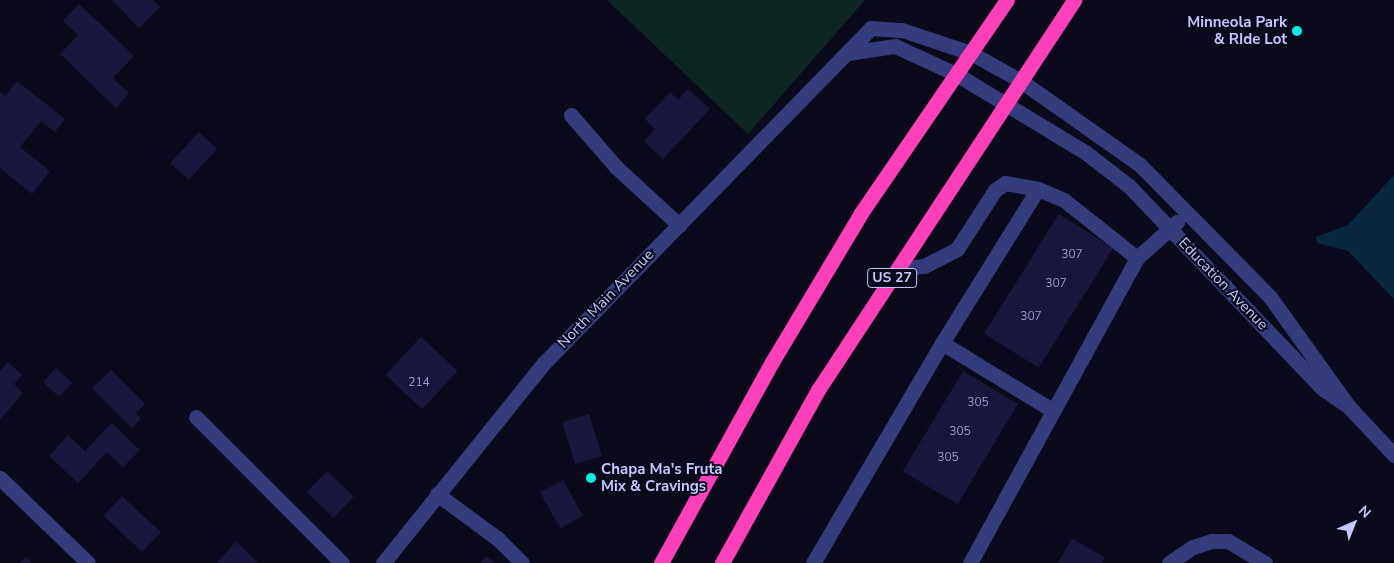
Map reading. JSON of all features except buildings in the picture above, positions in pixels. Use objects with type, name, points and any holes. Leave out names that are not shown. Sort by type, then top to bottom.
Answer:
[{"type":"highway","points":[[661,563],[772,362],[856,221],[1007,0]]},
{"type":"highway","name":"US 27","points":[[722,563],[818,390],[1074,0]]},
{"type":"street","name":"North Main Avenue","points":[[383,563],[544,363],[871,28],[902,30],[971,53]]},
{"type":"street","name":"Education Avenue","points":[[848,53],[895,46],[956,74],[1043,124],[1129,186],[1322,388],[1349,408],[1394,455]]},
{"type":"street","points":[[971,53],[1021,81],[1134,160],[1270,297],[1349,408]]},
{"type":"street","points":[[570,115],[616,167],[679,225]]},
{"type":"street","points":[[898,269],[924,266],[957,248],[998,186],[1012,183],[1038,189],[1064,200],[1086,215],[1137,258]]},
{"type":"street","points":[[813,563],[942,343],[1038,189]]},
{"type":"street","points":[[970,563],[1052,410],[1137,258],[1188,214]]},
{"type":"street","points":[[942,343],[1052,410]]},
{"type":"street","points":[[196,416],[342,563]]},
{"type":"street","points":[[0,478],[88,563]]},
{"type":"street","points":[[437,494],[498,539],[522,563]]},
{"type":"street","points":[[1169,563],[1193,547],[1212,541],[1236,545],[1265,563]]},
{"type":"green space","points":[[607,0],[865,0],[748,134]]},
{"type":"water","points":[[1394,175],[1394,299],[1348,251],[1317,243],[1316,237],[1348,225]]},
{"type":"place","name":"Minneola Park & RIde Lot","points":[[1297,31]]},
{"type":"place","name":"Chapa Ma's Fruta Mix & Cravings","points":[[591,478]]}]
